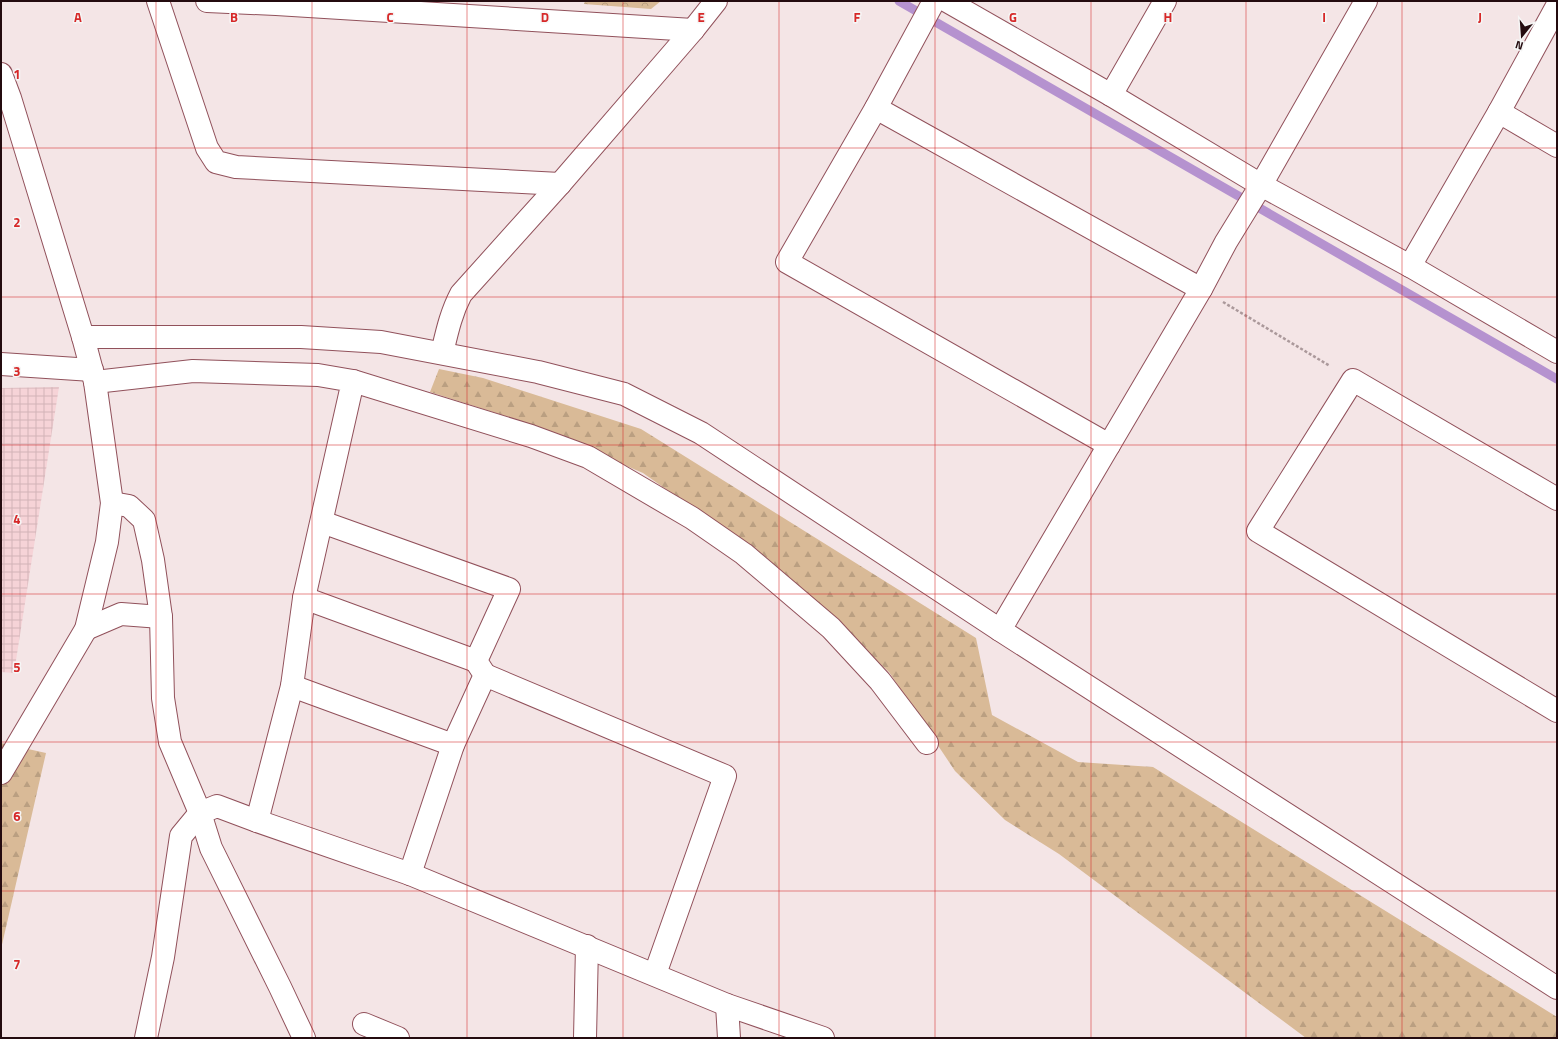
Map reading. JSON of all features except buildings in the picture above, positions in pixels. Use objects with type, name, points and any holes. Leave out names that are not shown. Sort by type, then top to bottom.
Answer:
[{"type":"street","points":[[158,1],[207,148],[216,162],[236,167],[560,184]]},
{"type":"street","points":[[207,1],[276,2],[693,30]]},
{"type":"street","points":[[442,353],[448,325],[461,294],[560,184],[693,30],[716,1]]},
{"type":"street","points":[[934,1],[876,108],[787,262],[1109,445]]},
{"type":"street","points":[[947,1],[1112,95],[1261,185],[1410,266],[1557,352]]},
{"type":"street","points":[[1112,95],[1165,1]]},
{"type":"street","points":[[1000,630],[1226,242],[1261,185],[1366,1]]},
{"type":"street","points":[[1410,266],[1499,112],[1557,6]]},
{"type":"street","points":[[1,74],[5,98],[83,337],[94,376],[112,503],[107,542],[86,629],[1,773]]},
{"type":"street","points":[[876,108],[1200,289]]},
{"type":"street","points":[[1499,112],[1557,146]]},
{"type":"street","points":[[83,337],[301,337],[381,342],[538,372],[624,394],[701,433],[1000,630],[1557,988]]},
{"type":"street","points":[[1,364],[94,376],[193,371],[318,375],[353,381],[531,436],[588,457],[692,518],[744,554],[831,628],[880,681],[927,743]]},
{"type":"street","points":[[1557,499],[1353,380],[1258,531],[1557,711]]},
{"type":"street","points":[[257,821],[292,686],[304,598],[353,381]]},
{"type":"street","points":[[112,503],[129,506],[144,520],[153,560],[161,617],[163,698],[170,742],[200,813],[211,848],[304,1038]]},
{"type":"street","points":[[322,522],[509,589],[453,745],[410,874]]},
{"type":"street","points":[[304,598],[481,668],[725,776],[655,974]]},
{"type":"street","points":[[86,629],[121,614],[161,617]]},
{"type":"street","points":[[292,686],[453,745]]},
{"type":"street","points":[[146,1038],[163,957],[181,836],[200,813],[217,806],[410,874],[727,1005],[823,1038]]},
{"type":"street","points":[[585,1038],[587,946]]},
{"type":"street","points":[[727,1005],[729,1038]]},
{"type":"street","points":[[364,1024],[398,1038]]},
{"type":"path","points":[[1200,289],[1353,380]]},
{"type":"shaded area","points":[[59,387],[14,673],[1,672],[1,388]]},
{"type":"green space","points":[[585,1],[661,1],[651,9],[584,4]]},
{"type":"green space","points":[[439,369],[483,378],[641,429],[976,638],[992,715],[1078,762],[1153,767],[1557,1017],[1557,1038],[1306,1038],[1059,854],[1005,820],[955,771],[889,672],[780,570],[643,473],[521,421],[430,392]]},
{"type":"green space","points":[[1,743],[46,753],[1,949]]},
{"type":"waterway","points":[[899,1],[1557,379]]}]
